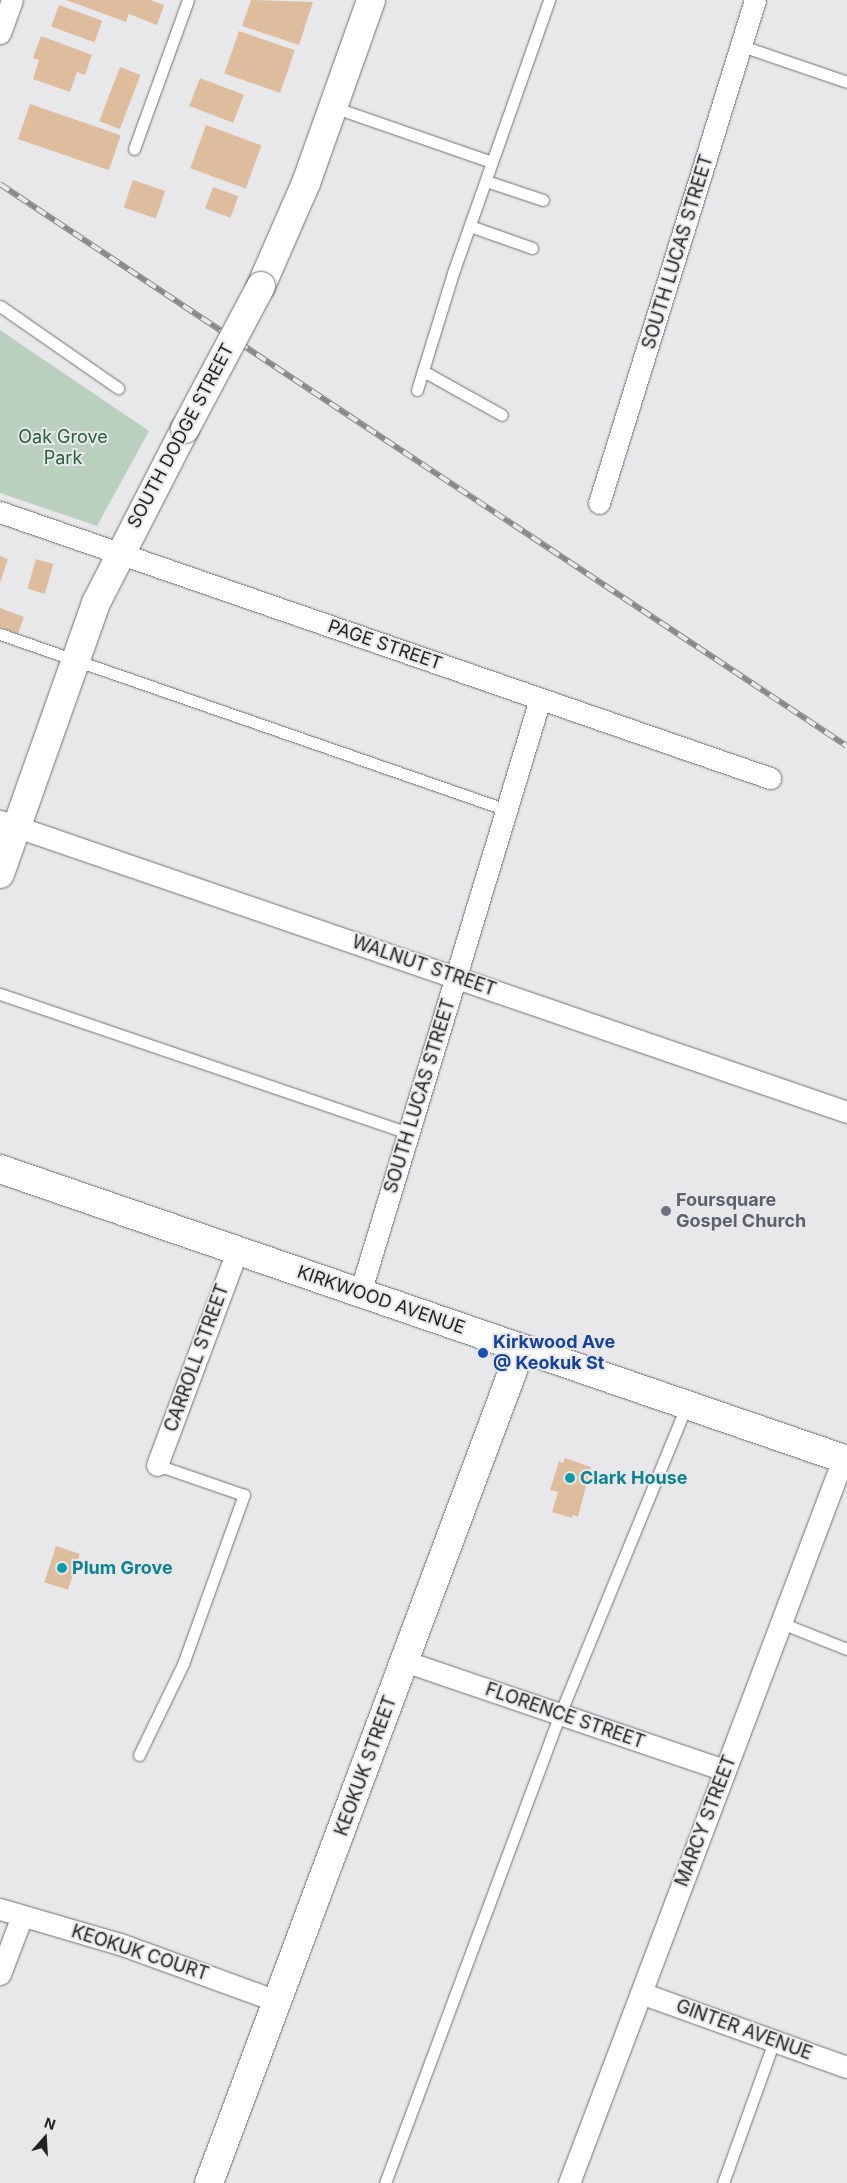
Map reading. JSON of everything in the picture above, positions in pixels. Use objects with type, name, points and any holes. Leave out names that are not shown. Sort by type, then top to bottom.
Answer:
[{"type":"main road","name":"SOUTH DODGE STREET","points":[[0,874],[8,824],[75,660],[96,603],[119,553],[261,286],[306,183],[371,0]]},
{"type":"main road","name":"KIRKWOOD AVENUE","points":[[0,1169],[845,1459]]},
{"type":"main road","name":"KEOKUK STREET","points":[[209,2183],[279,2002],[404,1660],[521,1349]]},
{"type":"street","points":[[0,33],[12,0]]},
{"type":"street","name":"SOUTH LUCAS STREET","points":[[600,503],[755,0]]},
{"type":"street","name":"PAGE STREET","points":[[0,512],[770,778]]},
{"type":"street","name":"SOUTH LUCAS STREET","points":[[360,1293],[540,699]]},
{"type":"street","name":"WALNUT STREET","points":[[8,824],[847,1112]]},
{"type":"street","name":"CARROLL STREET","points":[[157,1465],[237,1251]]},
{"type":"street","name":"MARCY STREET","points":[[569,2183],[780,1623],[845,1459]]},
{"type":"street","name":"FLORENCE STREET","points":[[404,1660],[725,1770]]},
{"type":"street","name":"KEOKUK COURT","points":[[0,1909],[129,1947],[279,2002]]},
{"type":"street","points":[[0,1974],[22,1916]]},
{"type":"street","name":"GINTER AVENUE","points":[[641,1993],[847,2067]]},
{"type":"lane","points":[[134,149],[188,0]]},
{"type":"lane","points":[[417,390],[470,226],[549,0]]},
{"type":"lane","points":[[742,46],[847,82]]},
{"type":"lane","points":[[333,107],[492,162]]},
{"type":"lane","points":[[486,180],[543,200]]},
{"type":"lane","points":[[470,226],[532,248]]},
{"type":"lane","points":[[0,306],[118,388]]},
{"type":"lane","points":[[423,371],[502,415]]},
{"type":"lane","points":[[0,634],[507,810]]},
{"type":"lane","points":[[0,994],[409,1133]]},
{"type":"lane","points":[[385,2183],[560,1714],[687,1405]]},
{"type":"lane","points":[[138,1755],[183,1664],[244,1495],[157,1465]]},
{"type":"lane","points":[[780,1623],[847,1649]]},
{"type":"lane","points":[[723,2183],[774,2041]]},
{"type":"green space","name":"Oak Grove Park","points":[[0,330],[149,431],[97,526],[0,493]]},
{"type":"building","points":[[66,0],[150,0],[164,5],[157,25],[129,14],[126,22]]},
{"type":"building","points":[[251,0],[313,2],[299,45],[242,26]]},
{"type":"building","points":[[59,5],[102,21],[94,42],[51,27]]},
{"type":"building","points":[[239,31],[295,50],[280,93],[224,74]]},
{"type":"building","points":[[41,36],[92,55],[85,75],[77,72],[70,92],[33,79],[39,60],[33,58]]},
{"type":"building","points":[[120,67],[141,75],[120,129],[99,121]]},
{"type":"building","points":[[200,78],[244,95],[233,123],[189,106]]},
{"type":"building","points":[[30,104],[121,135],[109,170],[18,139]]},
{"type":"building","points":[[206,125],[261,145],[246,188],[190,168]]},
{"type":"building","points":[[133,180],[165,191],[156,218],[124,207]]},
{"type":"building","points":[[213,187],[238,196],[231,218],[205,209]]},
{"type":"building","points":[[0,556],[8,559],[0,583]]},
{"type":"building","points":[[36,559],[53,564],[45,594],[27,589]]},
{"type":"building","points":[[0,608],[24,617],[18,634],[0,627]]},
{"type":"building","name":"Clark House","points":[[565,1458],[591,1467],[578,1517],[573,1515],[572,1518],[552,1512],[558,1492],[550,1490],[559,1461],[563,1463]]},
{"type":"building","name":"Plum Grove","points":[[56,1546],[80,1554],[68,1590],[44,1582]]},
{"type":"railway","points":[[0,184],[847,746]]},
{"type":"place","name":"Foursquare Gospel Church","points":[[666,1211]]},
{"type":"place","name":"Kirkwood Ave @ Keokuk St","points":[[483,1353]]},
{"type":"place","name":"Clark House","points":[[570,1478]]},
{"type":"place","name":"Plum Grove","points":[[62,1568]]}]
